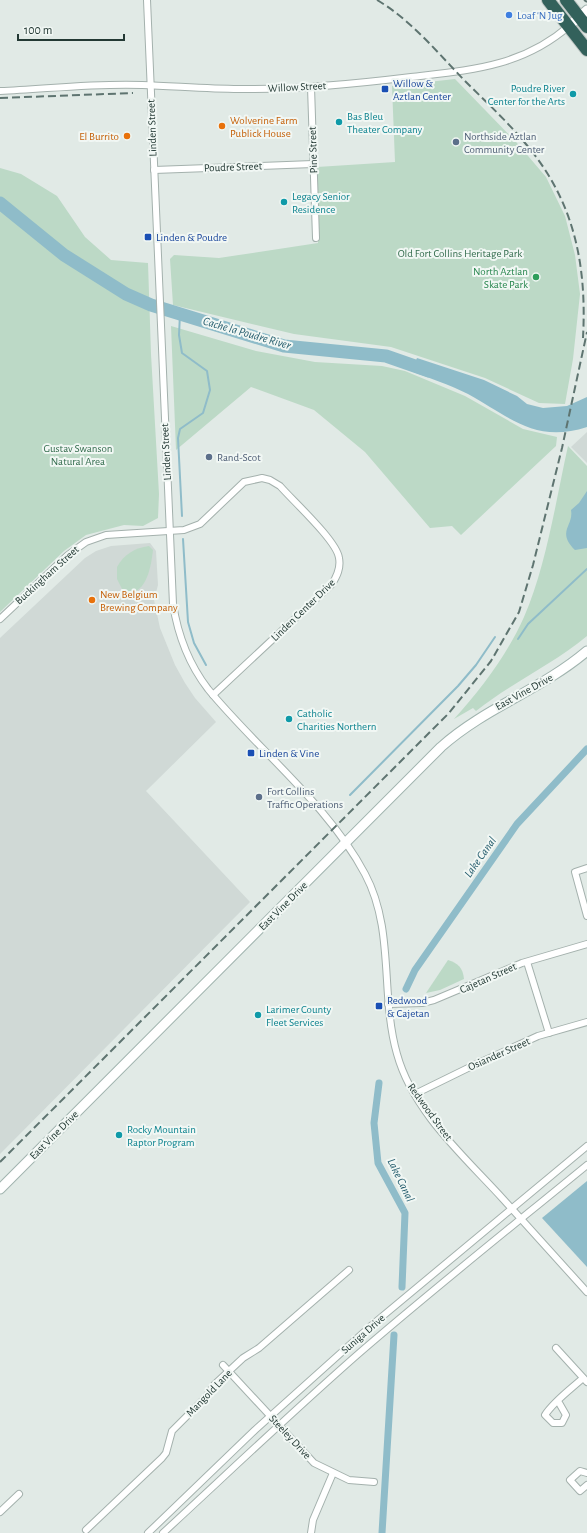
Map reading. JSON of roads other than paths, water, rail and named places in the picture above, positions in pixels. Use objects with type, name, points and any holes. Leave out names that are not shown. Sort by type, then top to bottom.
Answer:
[{"type":"highway","points":[[548,0],[587,50]]},
{"type":"highway","points":[[566,0],[584,18]]},
{"type":"main road","name":"Willow Street","points":[[569,26],[584,18]]},
{"type":"main road","name":"East Vine Drive","points":[[0,1189],[459,731],[487,712],[550,679],[587,651]]},
{"type":"street","name":"Linden Street","points":[[147,0],[173,604],[178,632],[192,666],[213,695],[334,826],[346,843]]},
{"type":"street","name":"Willow Street","points":[[0,91],[150,85],[240,89],[311,87],[389,80],[457,72],[514,60],[539,49],[569,26]]},
{"type":"street","name":"Pine Street","points":[[311,87],[316,238]]},
{"type":"street","name":"Poudre Street","points":[[154,170],[313,164]]},
{"type":"street","name":"Linden Center Drive","points":[[170,531],[184,530],[195,527],[244,482],[262,478],[270,480],[280,486],[333,544],[339,558],[339,570],[332,584],[213,695]]},
{"type":"street","name":"Buckingham Street","points":[[0,619],[68,555],[86,542],[106,535],[170,531]]},
{"type":"street","name":"Redwood Street","points":[[346,843],[366,874],[378,904],[385,951],[389,1019],[397,1054],[404,1074],[415,1094],[453,1144],[587,1292]]},
{"type":"street","points":[[587,868],[575,872],[587,916]]},
{"type":"street","name":"Cajetan Street","points":[[388,1004],[422,1003],[434,1000],[527,962],[587,944]]},
{"type":"street","points":[[527,962],[549,1033]]},
{"type":"street","name":"Osiander Street","points":[[415,1094],[468,1068],[549,1033],[587,1022]]},
{"type":"street","name":"Suniga Drive","points":[[148,1533],[270,1416],[372,1325],[587,1146]]},
{"type":"street","name":"Suniga Drive","points":[[163,1533],[279,1425],[387,1330],[489,1243],[587,1165]]},
{"type":"street","name":"Mangold Lane","points":[[86,1530],[162,1458],[166,1453],[172,1431],[206,1397],[214,1385],[243,1358],[259,1348],[349,1270]]},
{"type":"street","points":[[556,1348],[585,1380],[558,1401]]},
{"type":"street","name":"Steeley Drive","points":[[223,1365],[314,1463],[349,1480],[374,1482]]},
{"type":"street","points":[[587,1473],[580,1471],[570,1480],[580,1491],[587,1485]]},
{"type":"street","points":[[311,1533],[313,1520],[333,1473]]},
{"type":"street","points":[[0,1512],[19,1494]]},
{"type":"water","points":[[417,358],[484,380],[517,396],[527,404],[543,408],[567,406],[587,397],[587,427],[569,431],[552,432],[524,426],[468,394],[411,371]]},
{"type":"water","points":[[587,491],[587,548],[575,550],[569,543],[566,533],[571,516],[571,510],[579,503]]},
{"type":"water","points":[[587,1181],[587,1267],[542,1218]]},
{"type":"waterway","name":"Cache la Poudre River","points":[[0,203],[64,255],[126,294],[151,305],[284,346],[386,356],[429,371]]},
{"type":"waterway","points":[[180,314],[179,335],[182,353],[207,371],[210,390],[203,413],[180,429],[178,438],[182,516]]},
{"type":"waterway","points":[[183,539],[188,622],[194,643],[206,665]]},
{"type":"waterway","points":[[518,639],[528,624],[587,569]]},
{"type":"waterway","points":[[350,795],[458,686],[476,665],[495,637]]},
{"type":"waterway","name":"Lake Canal","points":[[406,989],[415,970],[517,824],[587,749]]},
{"type":"waterway","name":"Lake Canal","points":[[379,1083],[374,1123],[378,1163],[405,1213],[402,1287]]},
{"type":"waterway","name":"Lake Canal","points":[[382,1533],[394,1335]]},
{"type":"railway","points":[[377,0],[401,17],[423,37],[510,126],[542,165],[566,210],[574,234],[583,284],[583,338]]},
{"type":"railway","points":[[0,98],[133,93]]},
{"type":"railway","points":[[0,1162],[449,713],[491,661],[519,612],[533,565],[562,448],[587,332]]},
{"type":"place","name":"Loaf 'N Jug","points":[[509,15]]},
{"type":"place","name":"Willow & Aztlan Center","points":[[385,89]]},
{"type":"place","name":"Poudre River Center for the Arts","points":[[573,94]]},
{"type":"place","name":"Bas Bleu Theater Company","points":[[339,122]]},
{"type":"place","name":"Wolverine Farm Publick House","points":[[222,126]]},
{"type":"place","name":"El Burrito","points":[[127,136]]},
{"type":"place","name":"Northside Aztlan Community Center","points":[[456,142]]},
{"type":"place","name":"Legacy Senior Residence","points":[[284,202]]},
{"type":"place","name":"Linden & Poudre","points":[[148,237]]},
{"type":"place","name":"North Aztlan Skate Park","points":[[536,277]]},
{"type":"place","name":"Rand-Scot","points":[[209,457]]},
{"type":"place","name":"New Belgium Brewing Company","points":[[92,600]]},
{"type":"place","name":"Catholic Charities Northern","points":[[289,719]]},
{"type":"place","name":"Linden & Vine","points":[[251,753]]},
{"type":"place","name":"Fort Collins Traffic Operations","points":[[259,797]]},
{"type":"place","name":"Redwood & Cajetan","points":[[379,1006]]},
{"type":"place","name":"Larimer County Fleet Services","points":[[258,1015]]},
{"type":"place","name":"Rocky Mountain Raptor Program","points":[[119,1135]]},
{"type":"park label","name":"Old Fort Collins Heritage Park","points":[[460,253]]},
{"type":"park label","name":"Gustav Swanson Natural Area","points":[[78,454]]}]
